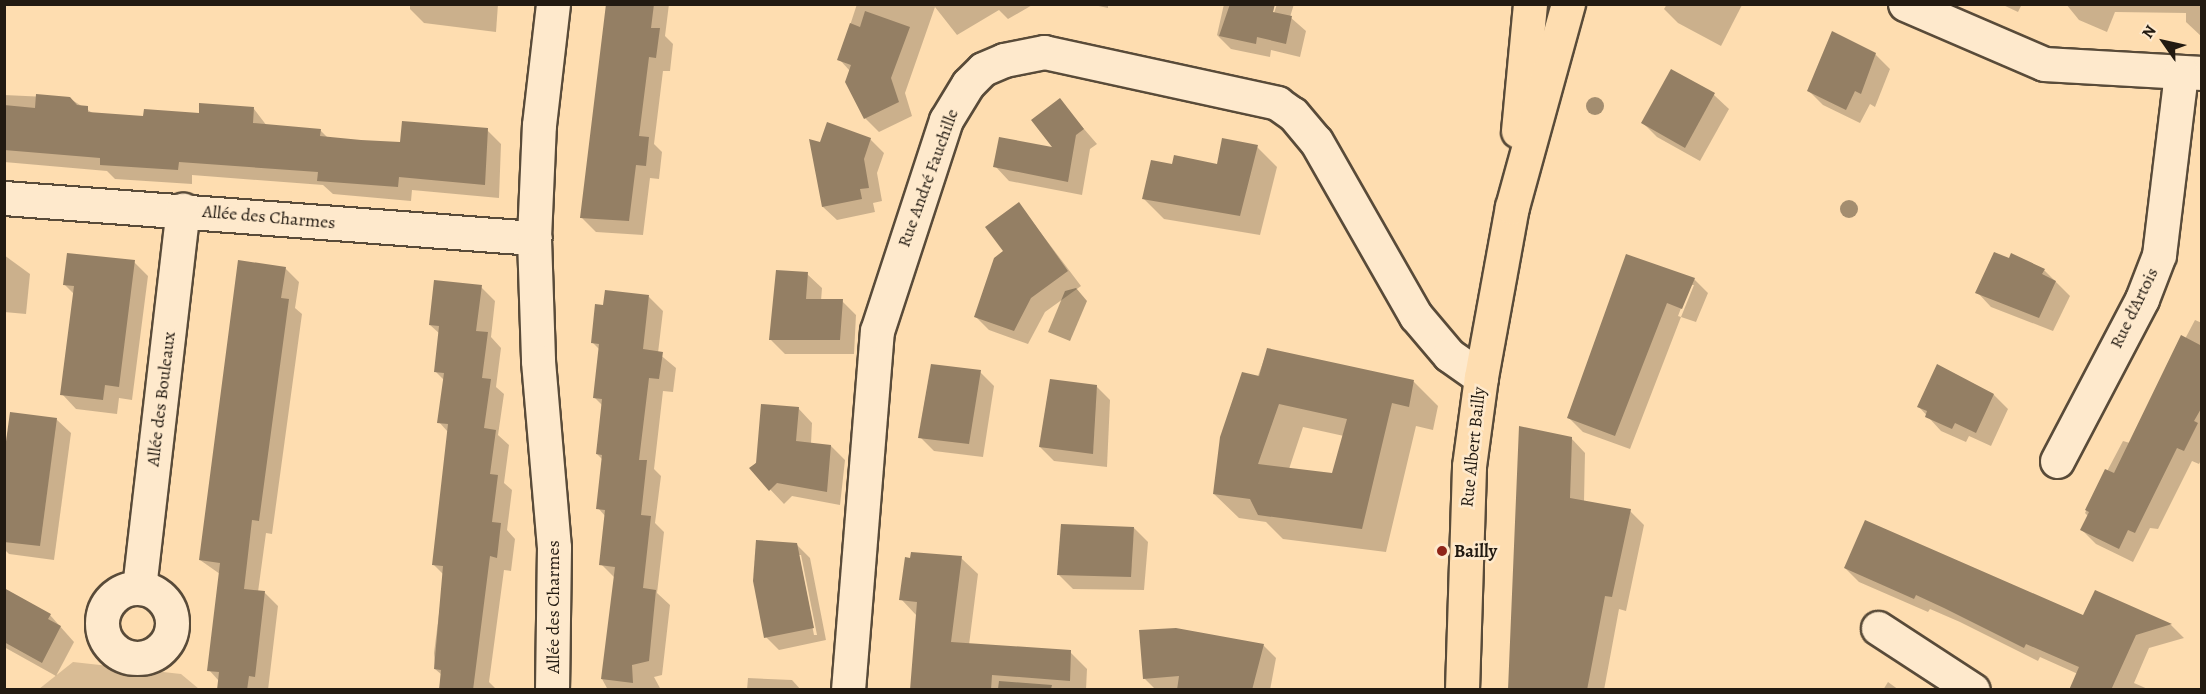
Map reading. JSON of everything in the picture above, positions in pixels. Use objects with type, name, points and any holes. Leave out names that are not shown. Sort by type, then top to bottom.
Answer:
[{"type":"main road","name":"Rue Albert Bailly","points":[[1512,207],[1530,4]]},
{"type":"main road","name":"Rue Albert Bailly","points":[[1462,690],[1468,476],[1481,377],[1512,207],[1568,4]]},
{"type":"street","name":"Allée des Charmes","points":[[552,690],[554,547],[538,361],[534,238],[539,125],[553,4]]},
{"type":"street","name":"Rue d'Artois","points":[[1905,4],[2044,64],[2191,73],[2159,255],[2142,299],[2057,461]]},
{"type":"street","name":"Rue André Fauchille","points":[[848,690],[877,331],[946,120],[968,84],[983,69],[1025,54],[1044,52],[1277,103],[1293,114],[1316,141],[1416,316],[1449,355],[1481,377]]},
{"type":"street","name":"Allée des Charmes","points":[[4,198],[534,238]]},
{"type":"street","name":"Allée des Bouleaux","points":[[139,588],[183,210]]},
{"type":"street","points":[[1878,628],[1973,690]]},
{"type":"shaded area","points":[[1076,288],[1087,301],[1070,341],[1048,332],[1065,291]]},
{"type":"shaded area","points":[[73,662],[181,674],[199,689],[39,689]]},
{"type":"shaded area","points":[[999,681],[1052,685],[1051,689],[998,689]]},
{"type":"building","points":[[606,4],[654,4],[651,28],[660,28],[656,58],[649,57],[639,136],[649,137],[646,166],[636,165],[629,221],[580,218]]},
{"type":"building","points":[[1230,4],[1275,4],[1273,12],[1292,16],[1286,44],[1257,37],[1256,44],[1219,36]]},
{"type":"building","points":[[865,11],[910,27],[891,78],[899,102],[864,119],[845,82],[851,65],[837,60],[850,23],[860,27]]},
{"type":"building","points":[[1832,31],[1876,53],[1861,94],[1855,91],[1846,110],[1807,91]]},
{"type":"building","points":[[1671,69],[1715,93],[1685,148],[1641,123]]},
{"type":"building","points":[[36,94],[70,97],[77,105],[88,106],[88,112],[143,116],[144,109],[199,113],[199,103],[254,107],[253,123],[321,129],[320,136],[361,140],[400,142],[402,121],[488,128],[485,185],[399,177],[398,187],[317,181],[318,172],[179,162],[178,170],[100,165],[100,158],[4,150],[4,105],[35,108]]},
{"type":"building","points":[[1060,98],[1084,129],[1076,135],[1068,182],[993,167],[999,137],[1052,147],[1031,120]]},
{"type":"building","points":[[827,122],[871,138],[864,159],[869,188],[860,189],[862,199],[822,207],[809,139],[820,142]]},
{"type":"building","points":[[1222,138],[1258,145],[1240,216],[1142,199],[1151,160],[1172,164],[1174,155],[1217,164]]},
{"type":"building","points":[[1019,202],[1068,271],[1031,298],[1014,331],[974,317],[994,258],[1003,251],[985,227]]},
{"type":"building","points":[[1994,252],[2009,258],[2011,253],[2045,269],[2042,274],[2056,281],[2039,318],[1975,293]]},
{"type":"building","points":[[67,253],[135,260],[119,387],[105,385],[103,400],[60,395],[74,286],[63,285]]},
{"type":"building","points":[[1626,254],[1695,278],[1682,309],[1667,303],[1615,436],[1567,418]]},
{"type":"building","points":[[238,260],[286,267],[281,298],[289,299],[259,521],[252,520],[244,589],[265,591],[255,677],[249,676],[247,690],[217,690],[219,672],[207,671],[220,563],[199,560]]},
{"type":"building","points":[[776,270],[808,272],[806,299],[843,299],[840,340],[769,340]]},
{"type":"building","points":[[434,280],[482,285],[476,331],[488,332],[482,378],[491,379],[484,428],[496,430],[490,474],[498,475],[492,522],[501,523],[497,558],[490,556],[473,690],[439,690],[441,670],[434,669],[443,566],[432,565],[448,424],[437,423],[444,373],[434,372],[439,326],[429,325]]},
{"type":"building","points":[[605,290],[649,295],[643,349],[663,352],[659,379],[649,378],[639,460],[647,460],[641,515],[651,516],[643,588],[656,590],[649,661],[632,665],[633,683],[601,679],[615,567],[599,565],[605,510],[596,509],[602,455],[596,454],[602,399],[593,398],[599,344],[591,343],[595,304],[603,305]]},
{"type":"building","points":[[2181,335],[2202,346],[2202,407],[2194,421],[2198,423],[2184,451],[2177,448],[2135,533],[2128,530],[2119,549],[2080,530],[2089,512],[2085,510],[2105,469],[2114,473]]},
{"type":"building","points":[[1267,348],[1414,380],[1409,407],[1392,403],[1362,529],[1258,515],[1250,499],[1213,494],[1220,437],[1242,372],[1259,376]],"holes":[[[1279,404],[1347,419],[1332,473],[1258,464]]]},
{"type":"building","points":[[931,364],[981,370],[969,444],[918,438]]},
{"type":"building","points":[[1937,364],[1994,394],[1976,433],[1955,423],[1952,429],[1925,417],[1927,411],[1917,407]]},
{"type":"building","points":[[1050,379],[1097,385],[1093,454],[1039,447]]},
{"type":"building","points":[[761,404],[799,407],[796,441],[831,445],[827,492],[777,483],[769,491],[749,468],[756,463]]},
{"type":"building","points":[[10,412],[57,418],[40,546],[4,542],[4,456]]},
{"type":"building","points":[[1519,426],[1572,437],[1570,498],[1631,509],[1612,597],[1605,596],[1587,690],[1508,690]]},
{"type":"building","points":[[1865,520],[2083,615],[2095,590],[2172,624],[2136,635],[2111,690],[2069,690],[2079,667],[2026,644],[2024,648],[1916,595],[1914,599],[1844,568]]},
{"type":"building","points":[[1061,524],[1134,527],[1131,577],[1057,575]]},
{"type":"building","points":[[756,540],[797,543],[814,628],[764,638],[753,581]]},
{"type":"building","points":[[911,552],[962,556],[951,642],[1071,650],[1070,681],[992,675],[991,690],[910,690],[917,602],[899,600],[905,557],[910,558]]},
{"type":"building","points":[[4,588],[51,614],[48,619],[61,626],[42,663],[4,642]]},
{"type":"building","points":[[1176,628],[1264,644],[1252,690],[1177,690],[1179,676],[1143,679],[1139,630]]},
{"type":"place","name":"Bailly","points":[[1442,551]]}]
